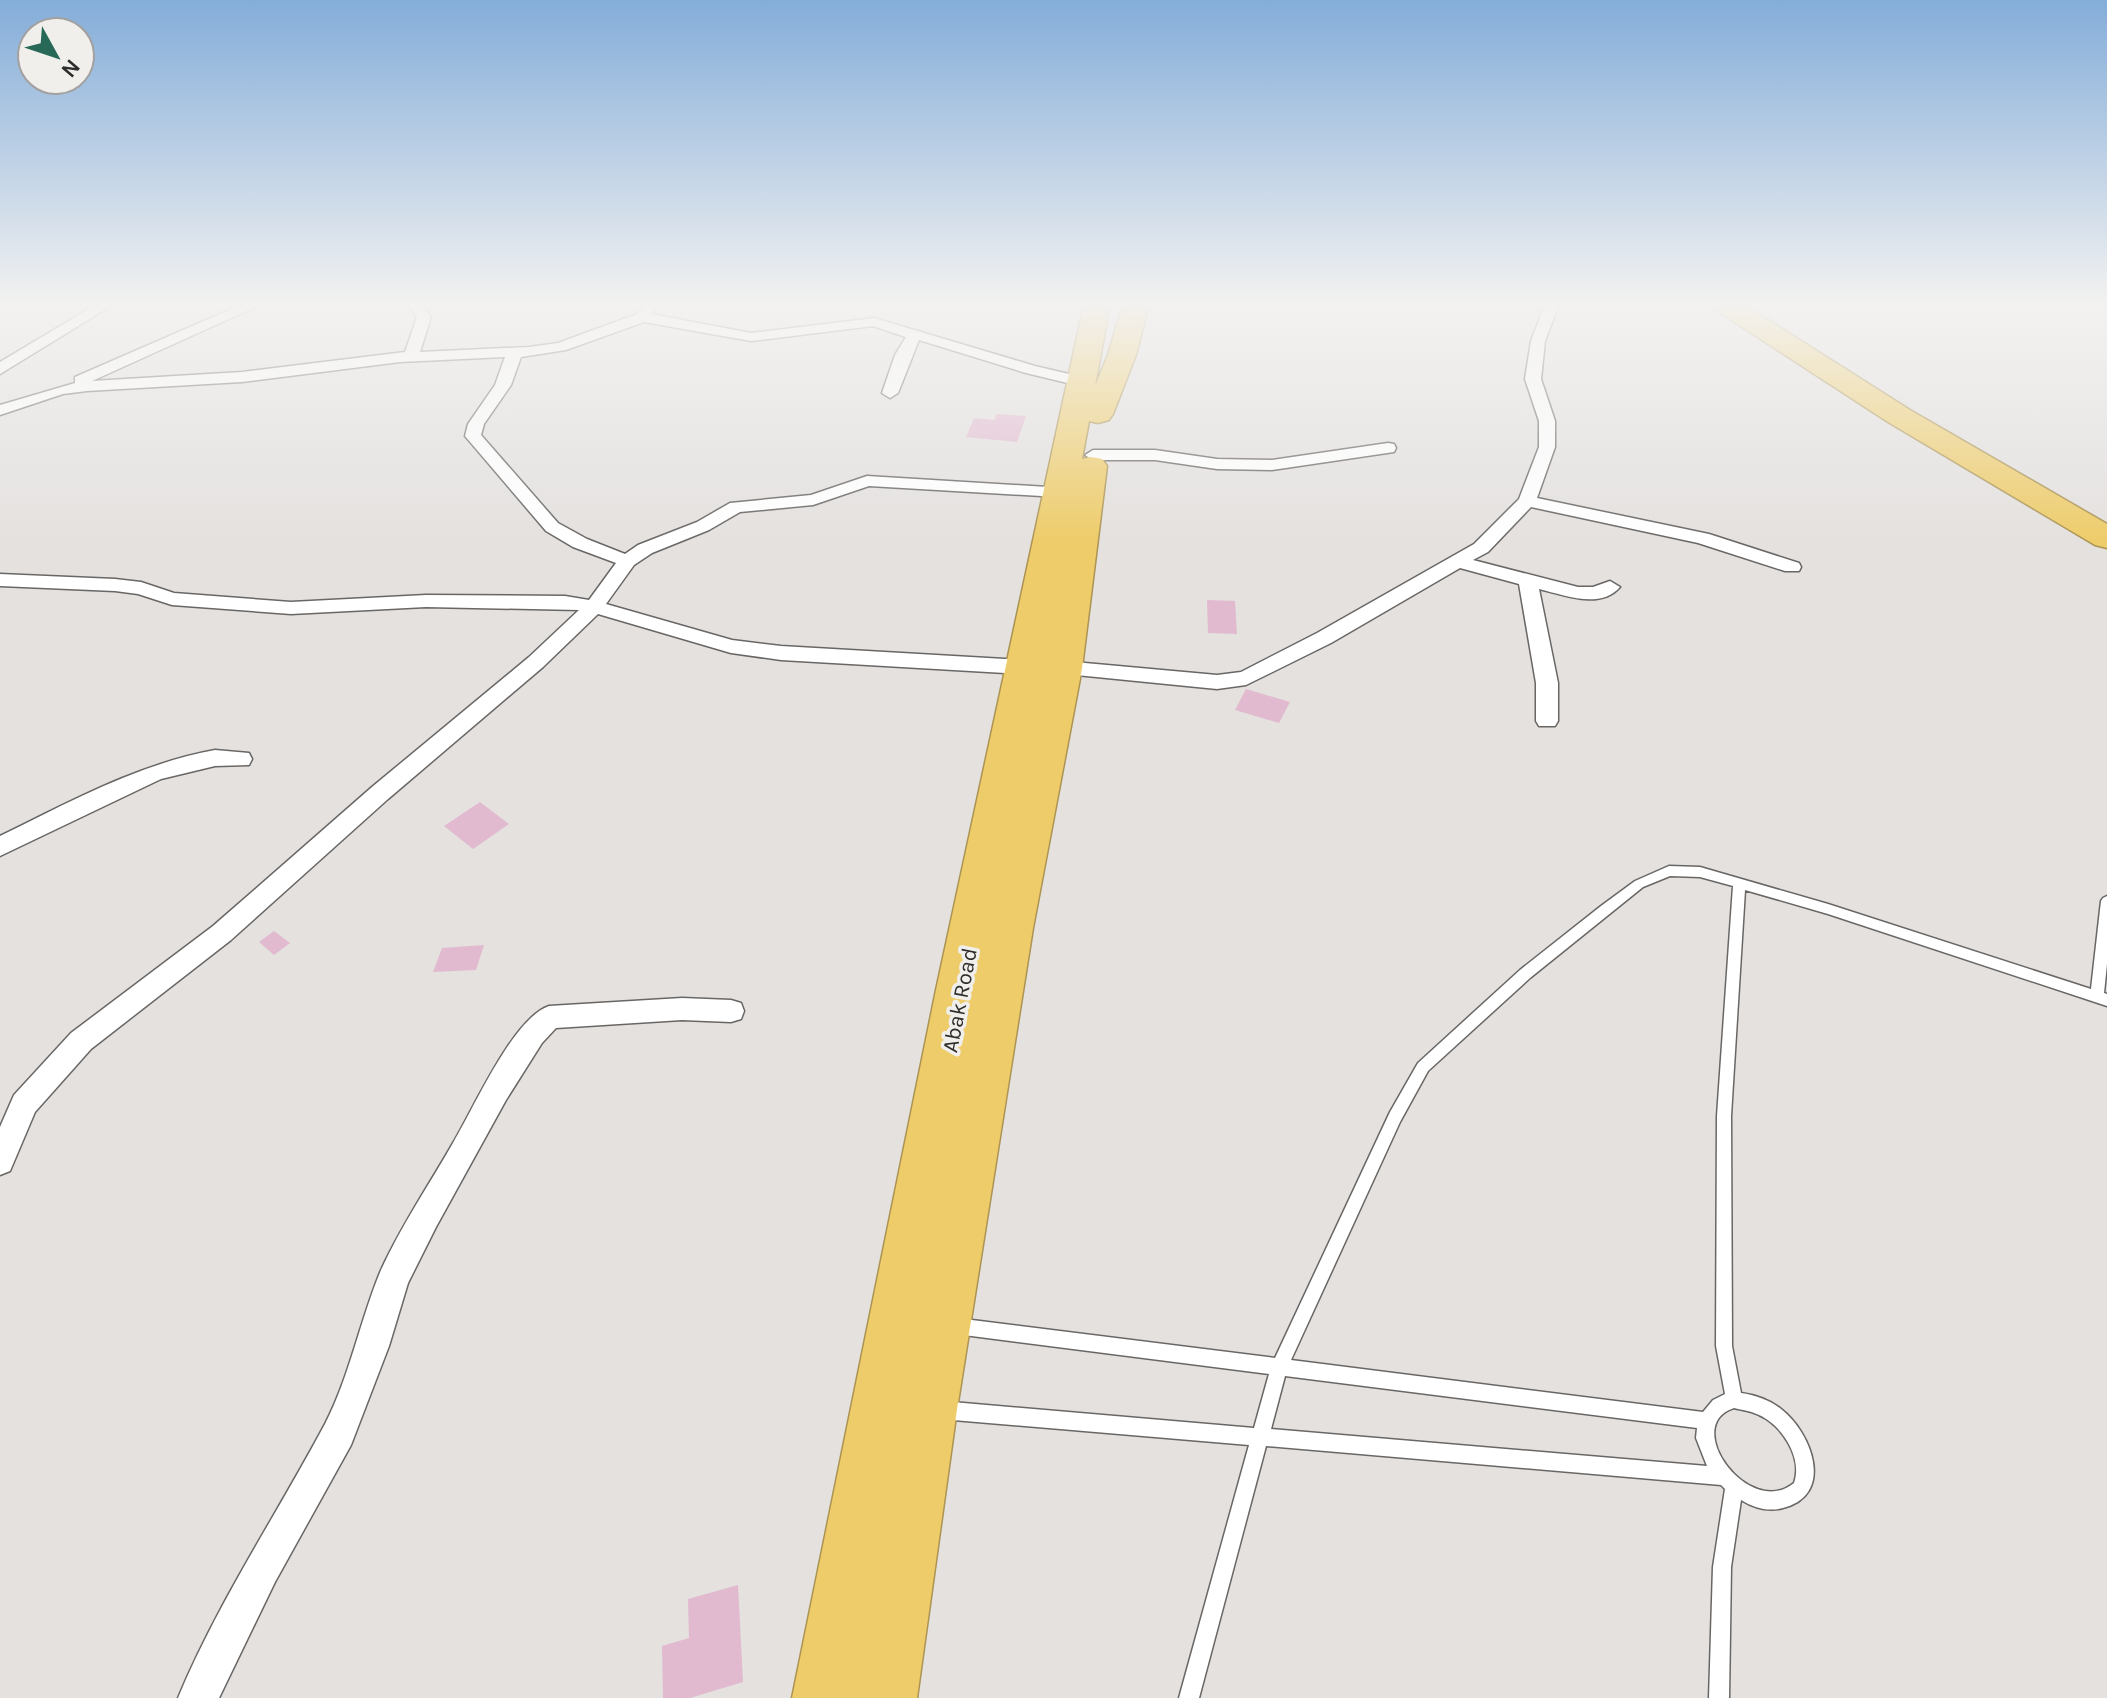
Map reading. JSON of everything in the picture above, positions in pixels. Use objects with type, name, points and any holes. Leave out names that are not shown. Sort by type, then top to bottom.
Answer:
[{"type":"highway","points":[[1079,383],[1091,416]]},
{"type":"highway","name":"Abak Road","points":[[828,1698],[904,1406],[1010,928],[1043,668],[1058,492],[1091,416],[1093,383]]},
{"type":"highway","name":"Abak Road","points":[[1043,668],[1099,383]]},
{"type":"highway","points":[[1091,416],[1108,383]]},
{"type":"highway","points":[[1848,383],[2107,538]]},
{"type":"highway","points":[[1885,383],[2107,517]]},
{"type":"highway","name":"Abak Road","points":[[881,1698],[904,1406]]},
{"type":"street","points":[[0,410],[75,383]]},
{"type":"street","points":[[60,390],[118,383]]},
{"type":"street","points":[[504,383],[476,424],[473,436],[552,527],[580,543],[627,561]]},
{"type":"street","points":[[890,393],[893,383]]},
{"type":"street","points":[[1048,383],[1091,416],[1155,455],[1217,464],[1272,465],[1388,448]]},
{"type":"street","points":[[0,580],[115,585],[141,588],[172,599],[291,608],[426,601],[565,602],[744,648],[1217,682],[1246,678],[1324,638],[1481,548],[1504,521],[1527,501],[1547,447],[1547,421],[1534,383]]},
{"type":"street","points":[[0,1161],[24,1104],[81,1041],[222,933],[380,793],[536,662],[594,607],[627,561],[645,549],[703,526],[736,507],[813,500],[867,481],[1058,492]]},
{"type":"street","points":[[1527,501],[1702,538],[1792,567]]},
{"type":"street","points":[[1458,562],[1578,593],[1596,593],[1610,587]]},
{"type":"street","points":[[1528,580],[1547,683],[1547,721]]},
{"type":"street","points":[[0,847],[179,763],[223,755],[241,759]]},
{"type":"street","points":[[198,1698],[262,1569],[339,1433],[373,1346],[394,1278],[418,1229],[496,1091],[532,1035],[549,1017],[682,1009],[731,1011]]},
{"type":"lane","points":[[1189,1698],[1279,1368],[1395,1117],[1423,1067],[1525,974],[1639,884],[1669,871],[1700,872],[1828,909],[2102,999],[2107,901]]},
{"type":"lane","points":[[1734,1400],[1724,1346],[1724,1116],[1739,883]]},
{"type":"lane","points":[[920,1323],[1707,1421]]},
{"type":"lane","points":[[1734,1400],[1755,1403],[1776,1416],[1794,1435],[1804,1458],[1805,1479],[1795,1495],[1778,1503],[1756,1500],[1728,1482],[1707,1448],[1707,1421],[1717,1407],[1734,1400]]},
{"type":"lane","points":[[904,1406],[1728,1482]]},
{"type":"lane","points":[[1719,1698],[1722,1567],[1728,1482]]},
{"type":"building","points":[[997,414],[1026,416],[1017,442],[966,437],[974,418],[994,420]]},
{"type":"building","points":[[1207,600],[1235,601],[1237,634],[1208,633]]},
{"type":"building","points":[[1246,689],[1290,702],[1279,723],[1235,710]]},
{"type":"building","points":[[480,802],[509,824],[473,849],[444,826]]},
{"type":"building","points":[[274,931],[290,943],[274,955],[259,942]]},
{"type":"building","points":[[484,945],[476,970],[433,972],[442,948]]},
{"type":"building","points":[[738,1585],[743,1682],[690,1698],[663,1698],[662,1646],[689,1638],[688,1599]]}]
